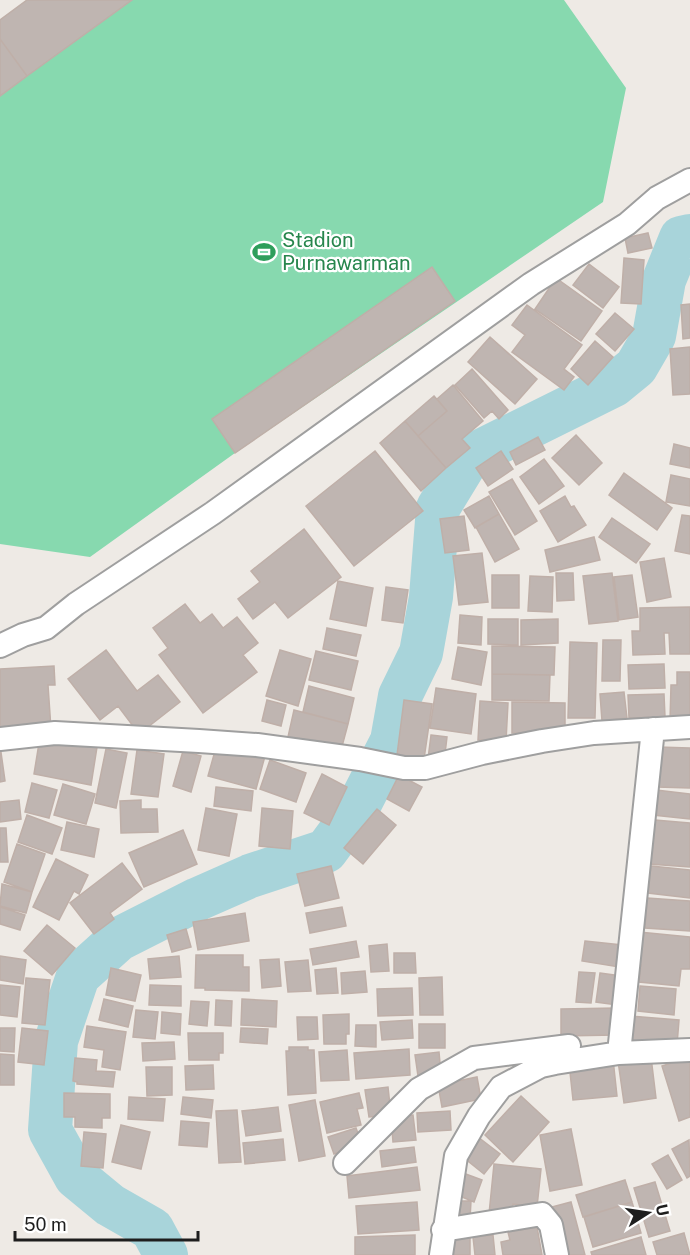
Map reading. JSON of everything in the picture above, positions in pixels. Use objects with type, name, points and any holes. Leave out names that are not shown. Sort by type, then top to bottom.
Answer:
[{"type":"street","points":[[0,646],[23,635],[46,628],[101,586],[223,506],[531,284],[627,224],[657,198],[690,180]]},
{"type":"street","points":[[0,739],[55,734],[199,741],[257,745],[360,759],[404,768],[425,768],[542,741],[594,734],[690,727]]},
{"type":"street","points":[[620,1046],[653,729]]},
{"type":"street","points":[[441,1255],[456,1156],[479,1116],[501,1087],[541,1066],[620,1046]]},
{"type":"street","points":[[345,1162],[419,1089],[474,1058],[620,1046],[690,1050]]},
{"type":"street","points":[[443,1230],[542,1214],[551,1224],[557,1255]]},
{"type":"green space","name":"Stadion Purnawarman","points":[[27,0],[564,0],[626,88],[603,202],[235,453],[90,557],[0,544],[0,20]]},
{"type":"building","points":[[27,0],[132,0],[27,76],[0,39],[0,20]]},
{"type":"building","points":[[0,39],[27,76],[0,96]]},
{"type":"building","points":[[648,233],[652,248],[628,253],[625,238]]},
{"type":"building","points":[[624,258],[644,260],[641,304],[621,303]]},
{"type":"building","points":[[589,264],[619,287],[603,308],[573,285]]},
{"type":"building","points":[[432,267],[455,301],[235,453],[212,419]]},
{"type":"building","points":[[556,278],[602,311],[581,341],[535,309]]},
{"type":"building","points":[[690,304],[690,338],[683,339],[681,305]]},
{"type":"building","points":[[527,305],[582,345],[564,369],[574,377],[564,390],[512,352],[525,335],[512,325]]},
{"type":"building","points":[[615,313],[634,329],[615,351],[596,334]]},
{"type":"building","points":[[490,337],[537,379],[515,404],[468,362]]},
{"type":"building","points":[[595,341],[613,357],[588,385],[571,369]]},
{"type":"building","points":[[690,347],[690,394],[673,395],[670,349]]},
{"type":"building","points":[[472,369],[508,410],[499,419],[492,411],[484,418],[455,385]]},
{"type":"building","points":[[453,385],[483,421],[462,439],[470,448],[446,468],[418,436],[447,411],[437,399]]},
{"type":"building","points":[[434,396],[447,411],[418,436],[405,421]]},
{"type":"building","points":[[405,421],[446,468],[421,491],[380,443]]},
{"type":"building","points":[[576,435],[602,463],[579,485],[552,458]]},
{"type":"building","points":[[538,437],[545,450],[516,465],[510,452]]},
{"type":"building","points":[[674,444],[690,448],[690,468],[670,464]]},
{"type":"building","points":[[375,451],[423,511],[354,566],[306,506]]},
{"type":"building","points":[[501,451],[513,469],[488,486],[476,468]]},
{"type":"building","points":[[544,459],[564,486],[539,504],[520,477]]},
{"type":"building","points":[[624,473],[672,508],[657,530],[609,495]]},
{"type":"building","points":[[671,475],[690,479],[690,506],[666,502]]},
{"type":"building","points":[[512,479],[537,521],[515,535],[489,492]]},
{"type":"building","points":[[489,496],[499,514],[475,528],[464,510]]},
{"type":"building","points":[[565,496],[586,525],[558,542],[540,511]]},
{"type":"building","points":[[499,514],[519,549],[495,562],[476,527]]},
{"type":"building","points":[[682,515],[690,516],[690,554],[675,551]]},
{"type":"building","points":[[464,516],[469,550],[445,553],[440,519]]},
{"type":"building","points":[[612,518],[650,544],[636,563],[599,537]]},
{"type":"building","points":[[304,529],[341,577],[288,618],[275,602],[253,619],[238,599],[260,582],[251,571]]},
{"type":"building","points":[[594,537],[600,560],[550,572],[545,550]]},
{"type":"building","points":[[482,553],[488,602],[459,605],[453,556]]},
{"type":"building","points":[[664,558],[671,597],[647,602],[640,562]]},
{"type":"building","points":[[556,573],[573,573],[574,600],[557,601]]},
{"type":"building","points":[[612,573],[618,621],[589,624],[583,576]]},
{"type":"building","points":[[492,575],[519,575],[519,608],[492,608]]},
{"type":"building","points":[[632,575],[638,617],[619,620],[614,577]]},
{"type":"building","points":[[530,576],[553,577],[552,612],[528,611]]},
{"type":"building","points":[[338,581],[373,588],[366,626],[330,619]]},
{"type":"building","points":[[386,587],[408,590],[403,623],[382,620]]},
{"type":"building","points":[[185,604],[200,623],[212,614],[223,628],[237,617],[258,643],[243,655],[257,672],[203,713],[159,655],[168,648],[153,628]]},
{"type":"building","points":[[690,607],[690,654],[670,654],[669,633],[664,633],[665,654],[633,655],[632,631],[640,631],[640,608]]},
{"type":"building","points":[[460,615],[482,617],[481,645],[458,643]]},
{"type":"building","points":[[488,619],[518,619],[518,645],[488,644]]},
{"type":"building","points":[[558,619],[558,643],[521,645],[521,620]]},
{"type":"building","points":[[327,628],[361,635],[356,656],[323,649]]},
{"type":"building","points":[[603,640],[621,640],[620,681],[602,681]]},
{"type":"building","points":[[570,642],[597,643],[595,718],[568,718]]},
{"type":"building","points":[[492,646],[555,647],[554,675],[492,674]]},
{"type":"building","points":[[458,647],[487,652],[481,685],[452,679]]},
{"type":"building","points":[[106,650],[137,691],[158,675],[180,702],[139,734],[118,706],[100,720],[68,679]]},
{"type":"building","points":[[280,650],[311,659],[298,706],[266,696]]},
{"type":"building","points":[[316,651],[358,661],[351,690],[309,680]]},
{"type":"building","points":[[664,664],[665,688],[629,689],[628,665]]},
{"type":"building","points":[[54,666],[55,685],[48,685],[51,729],[0,732],[0,669]]},
{"type":"building","points":[[677,672],[690,672],[690,722],[670,721],[671,685],[677,685]]},
{"type":"building","points":[[492,674],[550,675],[549,701],[492,700]]},
{"type":"building","points":[[309,686],[354,698],[348,724],[303,712]]},
{"type":"building","points":[[436,688],[476,694],[471,734],[430,728]]},
{"type":"building","points":[[624,692],[627,718],[602,721],[600,694]]},
{"type":"building","points":[[664,694],[665,717],[629,718],[628,695]]},
{"type":"building","points":[[267,700],[286,705],[281,726],[262,721]]},
{"type":"building","points":[[404,700],[432,704],[424,759],[397,755]]},
{"type":"building","points":[[480,701],[508,703],[506,741],[478,740]]},
{"type":"building","points":[[512,702],[565,703],[565,735],[512,733]]},
{"type":"building","points":[[294,710],[348,724],[341,750],[288,737]]},
{"type":"building","points":[[431,735],[447,737],[444,762],[428,759]]},
{"type":"building","points":[[40,737],[97,747],[91,785],[34,774]]},
{"type":"building","points":[[217,744],[265,756],[256,789],[208,776]]},
{"type":"building","points":[[0,745],[5,781],[0,782]]},
{"type":"building","points":[[658,747],[690,748],[690,788],[657,787]]},
{"type":"building","points":[[106,749],[127,753],[116,808],[95,803]]},
{"type":"building","points":[[137,750],[164,754],[158,797],[131,794]]},
{"type":"building","points":[[183,751],[201,756],[191,792],[173,786]]},
{"type":"building","points":[[270,760],[306,773],[296,802],[260,789]]},
{"type":"building","points":[[322,774],[347,787],[329,825],[304,813]]},
{"type":"building","points":[[399,775],[422,787],[409,811],[387,799]]},
{"type":"building","points":[[32,783],[57,790],[49,818],[25,812]]},
{"type":"building","points":[[63,784],[95,794],[86,824],[54,815]]},
{"type":"building","points":[[216,787],[253,791],[251,811],[214,806]]},
{"type":"building","points":[[656,790],[690,794],[690,819],[653,815]]},
{"type":"building","points":[[19,800],[21,819],[0,822],[0,802]]},
{"type":"building","points":[[141,800],[141,809],[157,809],[158,832],[121,833],[120,801]]},
{"type":"building","points":[[206,808],[237,814],[229,856],[198,850]]},
{"type":"building","points":[[262,808],[293,811],[290,849],[259,846]]},
{"type":"building","points":[[377,809],[396,825],[363,864],[344,848]]},
{"type":"building","points":[[27,815],[62,828],[52,854],[18,842]]},
{"type":"building","points":[[655,820],[690,823],[690,867],[649,864],[650,842],[653,842]]},
{"type":"building","points":[[67,822],[99,829],[94,857],[61,850]]},
{"type":"building","points":[[0,828],[6,828],[8,862],[0,862]]},
{"type":"building","points":[[183,830],[197,864],[144,887],[129,853]]},
{"type":"building","points":[[17,844],[45,854],[32,892],[4,882]]},
{"type":"building","points":[[56,859],[88,875],[79,894],[74,891],[59,920],[33,907]]},
{"type":"building","points":[[122,863],[142,889],[110,913],[114,919],[94,934],[70,903]]},
{"type":"building","points":[[331,866],[339,898],[305,906],[297,874]]},
{"type":"building","points":[[651,866],[690,870],[690,898],[648,893]]},
{"type":"building","points":[[2,884],[32,892],[26,913],[0,906]]},
{"type":"building","points":[[647,898],[690,901],[690,931],[645,928]]},
{"type":"building","points":[[0,907],[25,915],[20,930],[0,924]]},
{"type":"building","points":[[342,907],[346,926],[310,933],[306,913]]},
{"type":"building","points":[[245,913],[249,941],[198,950],[193,922]]},
{"type":"building","points":[[47,925],[75,948],[52,975],[24,951]]},
{"type":"building","points":[[186,929],[191,947],[172,952],[167,935]]},
{"type":"building","points":[[639,932],[690,937],[690,969],[681,969],[679,986],[639,982],[641,965],[636,965]]},
{"type":"building","points":[[356,941],[359,957],[313,965],[310,949]]},
{"type":"building","points":[[585,941],[622,945],[619,967],[582,961]]},
{"type":"building","points":[[387,944],[389,971],[371,972],[369,946]]},
{"type":"building","points":[[394,953],[415,953],[416,973],[394,973]]},
{"type":"building","points":[[196,955],[243,955],[243,967],[249,967],[249,991],[195,988]]},
{"type":"building","points":[[0,956],[26,960],[23,984],[0,980]]},
{"type":"building","points":[[179,956],[181,977],[150,979],[148,959]]},
{"type":"building","points":[[279,959],[281,986],[262,988],[260,960]]},
{"type":"building","points":[[308,960],[311,991],[288,992],[285,962]]},
{"type":"building","points":[[111,968],[141,975],[135,1001],[106,995]]},
{"type":"building","points":[[336,968],[338,993],[317,994],[315,970]]},
{"type":"building","points":[[365,971],[367,992],[342,994],[341,973]]},
{"type":"building","points":[[579,972],[595,973],[591,1003],[576,1002]]},
{"type":"building","points":[[600,973],[621,976],[617,1005],[596,1002]]},
{"type":"building","points":[[442,977],[443,1015],[420,1015],[419,978]]},
{"type":"building","points":[[26,978],[50,980],[45,1025],[22,1023]]},
{"type":"building","points":[[0,985],[20,987],[17,1017],[0,1015]]},
{"type":"building","points":[[150,985],[181,986],[181,1006],[149,1005]]},
{"type":"building","points":[[640,986],[676,989],[674,1015],[638,1011]]},
{"type":"building","points":[[412,988],[413,1015],[378,1016],[377,989]]},
{"type":"building","points":[[104,999],[133,1006],[128,1027],[99,1020]]},
{"type":"building","points":[[242,999],[277,1001],[276,1027],[241,1025]]},
{"type":"building","points":[[216,1000],[232,1001],[231,1026],[215,1025]]},
{"type":"building","points":[[191,1001],[209,1002],[207,1026],[189,1024]]},
{"type":"building","points":[[616,1008],[616,1035],[561,1036],[561,1009]]},
{"type":"building","points":[[136,1010],[158,1012],[155,1039],[133,1037]]},
{"type":"building","points":[[162,1012],[181,1014],[180,1035],[161,1033]]},
{"type":"building","points":[[349,1014],[349,1034],[346,1034],[346,1044],[324,1044],[323,1015]]},
{"type":"building","points":[[630,1016],[679,1020],[677,1045],[629,1042]]},
{"type":"building","points":[[297,1017],[317,1017],[318,1039],[298,1040]]},
{"type":"building","points":[[412,1020],[413,1038],[382,1040],[380,1022]]},
{"type":"building","points":[[419,1024],[445,1024],[445,1048],[419,1048]]},
{"type":"building","points":[[356,1025],[376,1025],[376,1047],[355,1046]]},
{"type":"building","points":[[87,1026],[126,1032],[120,1070],[102,1067],[104,1050],[84,1047]]},
{"type":"building","points":[[0,1028],[15,1028],[14,1052],[0,1051]]},
{"type":"building","points":[[22,1028],[48,1031],[44,1065],[18,1062]]},
{"type":"building","points":[[241,1028],[268,1029],[267,1044],[240,1042]]},
{"type":"building","points":[[188,1033],[223,1033],[223,1053],[219,1053],[219,1060],[189,1060]]},
{"type":"building","points":[[174,1042],[175,1059],[143,1061],[142,1043]]},
{"type":"building","points":[[289,1047],[308,1047],[308,1050],[314,1050],[316,1093],[288,1095],[286,1051],[289,1051]]},
{"type":"building","points":[[409,1049],[410,1075],[356,1079],[354,1053]]},
{"type":"building","points":[[347,1050],[349,1080],[321,1081],[319,1052]]},
{"type":"building","points":[[439,1052],[441,1074],[418,1076],[415,1055]]},
{"type":"building","points":[[0,1054],[14,1055],[14,1085],[0,1085]]},
{"type":"building","points":[[651,1057],[656,1098],[624,1103],[618,1061]]},
{"type":"building","points":[[690,1057],[690,1117],[679,1121],[662,1066]]},
{"type":"building","points":[[75,1058],[97,1060],[96,1071],[115,1072],[113,1087],[77,1084],[73,1081]]},
{"type":"building","points":[[613,1059],[617,1096],[573,1100],[569,1063]]},
{"type":"building","points":[[213,1065],[214,1089],[186,1090],[185,1066]]},
{"type":"building","points":[[146,1067],[172,1067],[172,1095],[147,1096]]},
{"type":"building","points":[[477,1077],[481,1099],[442,1107],[438,1085]]},
{"type":"building","points":[[388,1087],[391,1115],[369,1117],[365,1090]]},
{"type":"building","points":[[64,1093],[110,1094],[110,1118],[102,1118],[102,1128],[75,1127],[75,1117],[64,1117]]},
{"type":"building","points":[[359,1093],[363,1108],[357,1109],[361,1125],[327,1133],[320,1102]]},
{"type":"building","points":[[521,1096],[549,1122],[513,1162],[485,1135]]},
{"type":"building","points":[[129,1097],[165,1099],[163,1121],[128,1119]]},
{"type":"building","points":[[183,1097],[213,1100],[211,1118],[181,1114]]},
{"type":"building","points":[[315,1100],[325,1156],[299,1161],[289,1105]]},
{"type":"building","points":[[278,1107],[281,1131],[246,1136],[242,1111]]},
{"type":"building","points":[[237,1110],[241,1162],[219,1163],[216,1111]]},
{"type":"building","points":[[450,1111],[451,1130],[418,1132],[417,1113]]},
{"type":"building","points":[[413,1115],[416,1140],[393,1142],[391,1117]]},
{"type":"building","points":[[181,1121],[209,1123],[207,1147],[179,1145]]},
{"type":"building","points":[[121,1125],[150,1132],[141,1169],[112,1162]]},
{"type":"building","points":[[356,1128],[362,1144],[334,1154],[328,1137]]},
{"type":"building","points":[[571,1129],[582,1185],[550,1191],[540,1135]]},
{"type":"building","points":[[84,1132],[106,1134],[103,1168],[81,1166]]},
{"type":"building","points":[[478,1137],[500,1154],[484,1174],[463,1157]]},
{"type":"building","points":[[283,1139],[285,1160],[245,1164],[243,1143]]},
{"type":"building","points":[[689,1140],[690,1176],[687,1178],[672,1149]]},
{"type":"building","points":[[414,1147],[416,1162],[382,1167],[380,1151]]},
{"type":"building","points":[[668,1155],[682,1180],[667,1189],[652,1164]]},
{"type":"building","points":[[494,1164],[541,1169],[537,1207],[513,1204],[512,1217],[489,1214]]},
{"type":"building","points":[[417,1167],[420,1190],[349,1198],[347,1176]]},
{"type":"building","points":[[463,1173],[482,1180],[474,1202],[455,1194]]},
{"type":"building","points":[[625,1180],[632,1202],[583,1217],[576,1195]]},
{"type":"building","points":[[655,1182],[670,1231],[649,1237],[634,1188]]},
{"type":"building","points":[[451,1201],[471,1201],[470,1219],[450,1219]]},
{"type":"building","points":[[417,1202],[419,1230],[358,1234],[356,1206]]},
{"type":"building","points":[[571,1202],[585,1255],[560,1255],[548,1208]]},
{"type":"building","points":[[632,1202],[641,1233],[593,1247],[584,1217]]},
{"type":"building","points":[[537,1227],[542,1255],[503,1255],[501,1242],[510,1240],[508,1232]]},
{"type":"building","points":[[684,1233],[690,1255],[657,1255],[653,1242]]},
{"type":"building","points":[[415,1235],[415,1255],[355,1255],[355,1237]]},
{"type":"building","points":[[453,1235],[470,1235],[470,1255],[453,1255]]},
{"type":"building","points":[[493,1235],[495,1255],[475,1255],[473,1237]]},
{"type":"building","points":[[641,1237],[646,1255],[592,1255],[591,1252]]},
{"type":"waterway","points":[[166,1255],[152,1229],[110,1205],[76,1177],[50,1130],[56,1041],[78,976],[119,939],[198,899],[250,876],[326,851],[357,809],[392,741],[400,696],[421,653],[431,597],[438,508],[469,457],[614,385],[636,367],[654,336],[664,280],[681,238],[690,236]]},
{"type":"place","name":"Stadion Purnawarman","points":[[264,252]]}]
